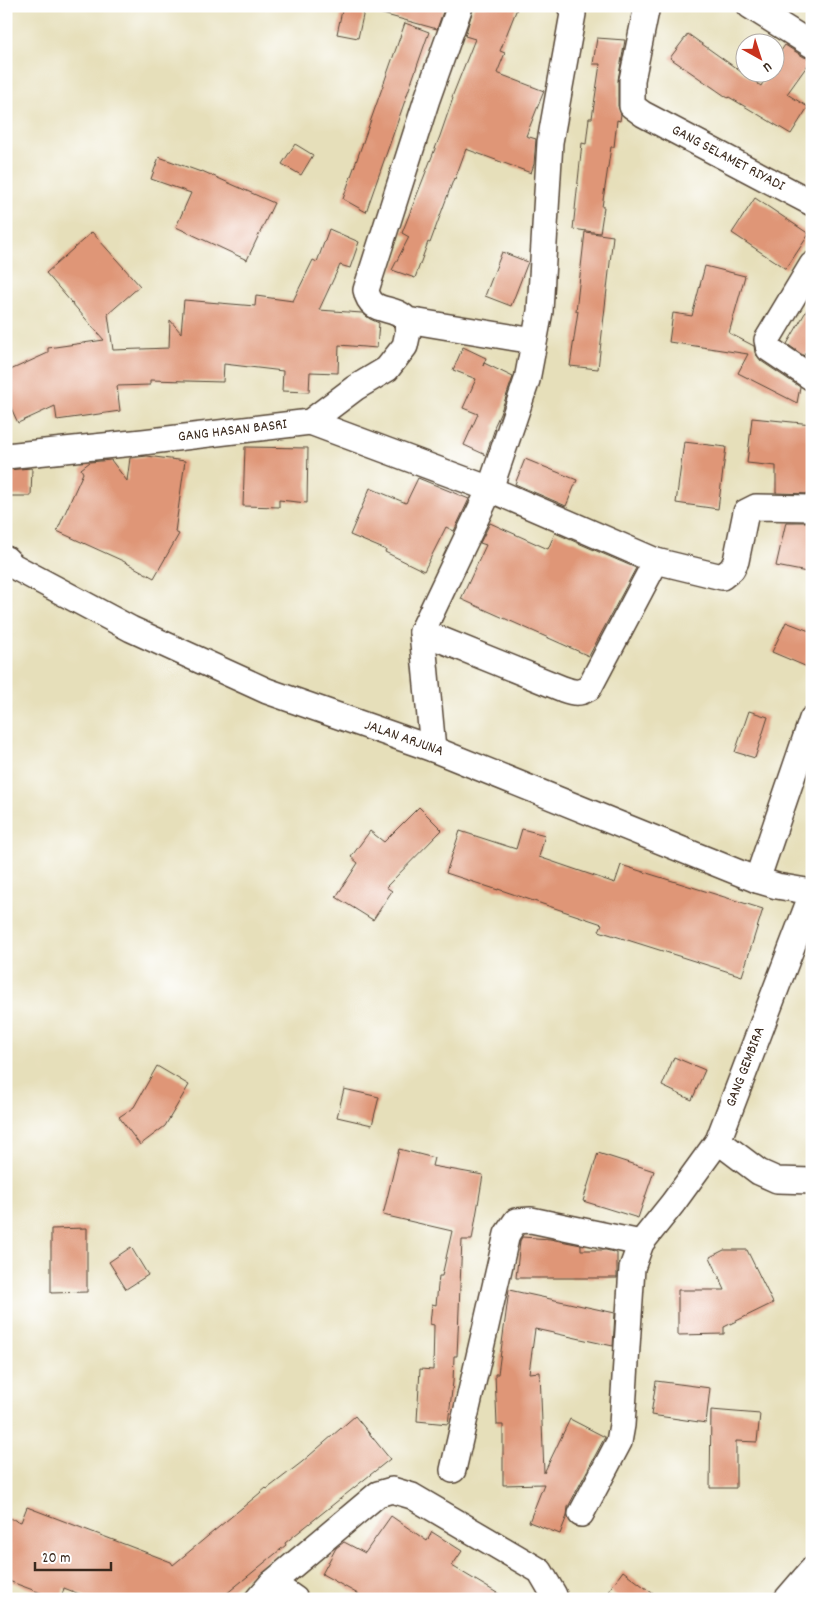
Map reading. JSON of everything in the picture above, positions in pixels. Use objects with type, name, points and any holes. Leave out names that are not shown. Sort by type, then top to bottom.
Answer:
[{"type":"street","points":[[310,422],[355,388],[387,369],[405,346],[408,332],[406,320],[402,315],[373,305],[368,299],[366,290],[427,99],[460,6]]},
{"type":"street","points":[[433,749],[422,632],[490,489],[527,380],[540,311],[550,142],[573,14],[570,6]]},
{"type":"street","name":"GANG SELAMET RIYADI","points":[[647,6],[632,80],[632,106],[643,114],[812,203]]},
{"type":"street","points":[[750,6],[812,45]]},
{"type":"street","points":[[812,265],[768,340],[767,346],[812,378]]},
{"type":"street","points":[[406,320],[534,341]]},
{"type":"street","points":[[310,422],[490,489],[656,560],[722,577],[732,570],[736,561],[746,512],[756,507],[812,508]]},
{"type":"street","name":"GANG HASAN BASRI","points":[[6,456],[310,422]]},
{"type":"street","name":"JALAN ARJUNA","points":[[6,559],[13,566],[131,629],[267,691],[433,749],[757,880],[812,893]]},
{"type":"street","points":[[422,632],[563,689],[576,693],[580,692],[589,688],[656,560]]},
{"type":"street","points":[[757,880],[812,719]]},
{"type":"street","name":"GANG GEMBIRA","points":[[581,1514],[619,1442],[622,1425],[632,1268],[641,1243],[718,1141],[812,893]]},
{"type":"street","points":[[718,1141],[759,1172],[776,1180],[812,1181]]},
{"type":"street","points":[[453,1470],[507,1234],[516,1221],[532,1220],[641,1243]]},
{"type":"street","points":[[265,1591],[378,1494],[392,1490],[412,1496],[540,1571],[554,1595],[554,1599]]},
{"type":"street","points":[[787,1599],[812,1570]]},
{"type":"street","points":[[265,1591],[295,1599]]},
{"type":"building","points":[[343,6],[364,11],[358,38],[337,34]]},
{"type":"building","points":[[380,6],[445,6],[437,29],[379,13]]},
{"type":"building","points":[[474,6],[518,6],[500,51],[505,53],[497,73],[544,91],[526,136],[536,139],[534,164],[531,173],[466,149],[415,278],[392,270],[409,237],[402,233],[475,39],[465,36]]},
{"type":"building","points":[[405,23],[429,32],[366,212],[343,199]]},
{"type":"building","points":[[688,34],[736,68],[736,82],[755,82],[761,86],[763,82],[786,82],[786,46],[804,57],[812,59],[787,94],[808,107],[791,134],[728,98],[670,58]]},
{"type":"building","points":[[597,38],[625,40],[618,80],[618,106],[621,114],[620,121],[617,120],[614,147],[611,147],[600,233],[573,229],[582,143],[586,144],[589,118],[592,118],[600,64],[593,64]]},
{"type":"building","points":[[295,144],[313,155],[301,175],[282,164]]},
{"type":"building","points":[[159,157],[202,171],[274,203],[247,260],[176,227],[191,193],[151,179]]},
{"type":"building","points":[[755,198],[809,234],[786,269],[732,233]]},
{"type":"building","points":[[329,229],[359,242],[350,268],[340,265],[319,310],[362,313],[379,323],[377,348],[339,345],[338,373],[310,372],[309,392],[282,391],[283,371],[224,364],[223,382],[150,380],[150,385],[117,386],[120,411],[57,420],[55,406],[18,423],[6,397],[6,372],[48,353],[48,348],[104,340],[46,273],[92,232],[140,286],[108,314],[113,350],[169,348],[170,320],[181,333],[184,300],[255,306],[256,296],[293,301],[313,260],[317,262]]},
{"type":"building","points":[[585,232],[613,236],[598,369],[570,366],[578,311],[576,311]]},
{"type":"building","points":[[502,252],[528,262],[511,306],[485,296]]},
{"type":"building","points":[[705,266],[745,276],[729,333],[754,346],[755,353],[761,361],[800,387],[797,403],[738,373],[748,354],[669,342],[673,313],[692,316]]},
{"type":"building","points":[[812,301],[812,357],[805,353],[804,356],[787,344]]},
{"type":"building","points":[[463,347],[486,358],[484,363],[513,377],[494,427],[486,455],[464,445],[478,414],[463,408],[476,379],[453,370]]},
{"type":"building","points":[[752,418],[812,424],[811,494],[776,493],[776,466],[747,463]]},
{"type":"building","points":[[684,442],[726,447],[718,509],[676,503]]},
{"type":"building","points":[[245,447],[308,448],[307,503],[279,500],[279,507],[243,506]]},
{"type":"building","points":[[147,456],[185,461],[175,532],[179,534],[154,578],[123,561],[57,531],[83,473],[81,469],[90,462],[111,460],[127,481],[130,458]]},
{"type":"building","points":[[525,459],[577,480],[566,506],[515,484]]},
{"type":"building","points":[[32,468],[31,496],[6,496],[6,470]]},
{"type":"building","points":[[418,478],[469,499],[454,531],[446,527],[424,571],[385,552],[386,550],[350,535],[370,488],[406,503]]},
{"type":"building","points":[[786,522],[810,522],[810,529],[812,530],[812,573],[776,566]]},
{"type":"building","points":[[490,523],[548,549],[555,533],[636,568],[589,656],[461,599],[486,545],[480,543]]},
{"type":"building","points":[[786,622],[812,632],[812,669],[772,652]]},
{"type":"building","points":[[749,711],[768,717],[755,758],[735,752]]},
{"type":"building","points":[[419,807],[442,830],[386,887],[392,891],[373,920],[336,897],[358,863],[351,857],[370,831],[384,842]]},
{"type":"building","points":[[522,829],[545,835],[539,857],[615,883],[621,865],[763,909],[742,976],[599,931],[602,924],[446,873],[460,831],[516,849]]},
{"type":"building","points":[[674,1057],[705,1070],[692,1100],[662,1086]]},
{"type":"building","points":[[157,1066],[189,1085],[165,1126],[140,1145],[119,1117],[134,1107]]},
{"type":"building","points":[[344,1089],[379,1097],[372,1125],[337,1117]]},
{"type":"building","points":[[399,1149],[434,1158],[432,1166],[483,1175],[472,1240],[462,1240],[457,1356],[454,1356],[448,1424],[417,1421],[420,1369],[433,1370],[434,1325],[430,1324],[432,1304],[436,1305],[439,1276],[442,1276],[452,1231],[383,1215]]},
{"type":"building","points":[[598,1153],[654,1171],[638,1218],[583,1201]]},
{"type":"building","points":[[87,1228],[87,1292],[51,1293],[51,1229]]},
{"type":"building","points":[[522,1237],[550,1239],[581,1245],[581,1250],[606,1250],[617,1253],[617,1278],[516,1278]]},
{"type":"building","points":[[131,1247],[148,1275],[126,1289],[109,1262]]},
{"type":"building","points":[[724,1250],[747,1250],[773,1303],[724,1327],[724,1334],[678,1335],[678,1290],[725,1290],[710,1257]]},
{"type":"building","points":[[509,1290],[615,1313],[613,1346],[535,1329],[529,1373],[540,1372],[544,1473],[570,1419],[605,1437],[568,1507],[567,1516],[560,1534],[529,1522],[544,1484],[503,1485],[503,1425],[497,1425],[495,1374],[498,1374]]},
{"type":"building","points":[[656,1381],[710,1388],[706,1423],[651,1415]]},
{"type":"building","points":[[711,1410],[760,1414],[757,1442],[736,1441],[736,1488],[710,1488]]},
{"type":"building","points":[[355,1416],[390,1459],[285,1543],[286,1545],[220,1599],[92,1599],[64,1588],[61,1599],[57,1599],[6,1580],[6,1517],[21,1522],[27,1507],[171,1562],[173,1565],[266,1488],[302,1462]]},
{"type":"building","points":[[391,1516],[427,1541],[432,1532],[462,1551],[452,1566],[507,1599],[367,1599],[322,1574],[336,1548],[344,1542],[365,1553]]},
{"type":"building","points":[[623,1571],[660,1599],[621,1599],[609,1590]]}]
